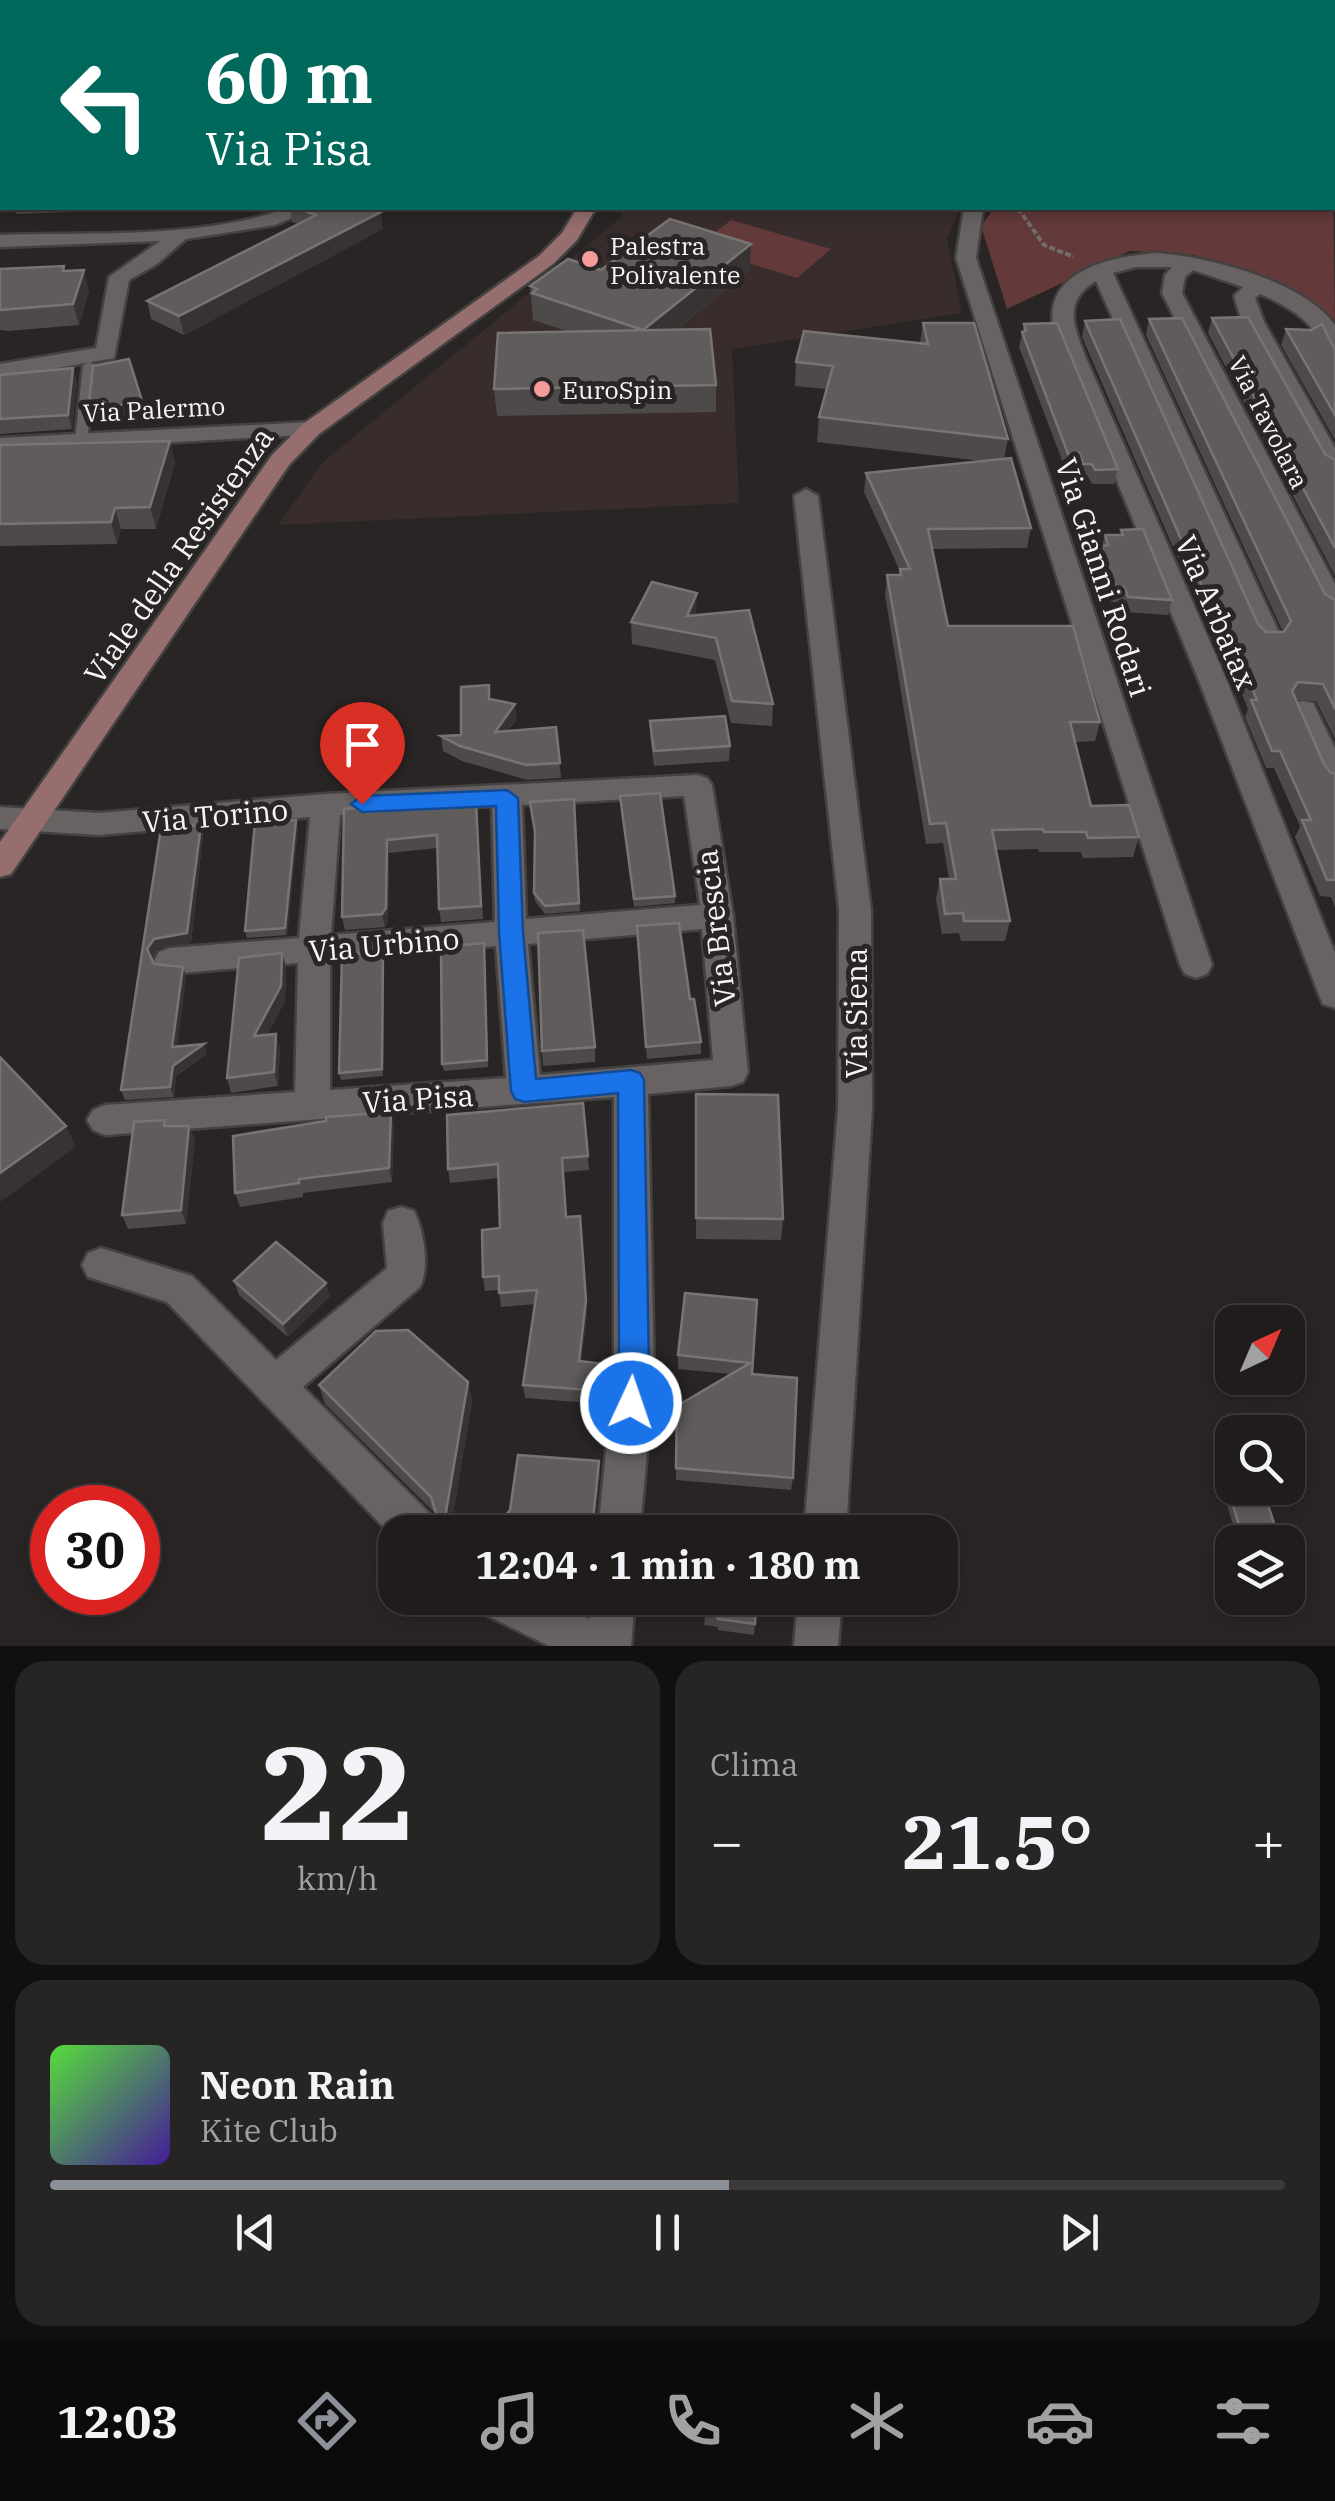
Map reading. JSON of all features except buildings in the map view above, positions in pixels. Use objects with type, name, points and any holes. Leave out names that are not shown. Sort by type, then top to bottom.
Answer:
[{"type":"main road","name":"Viale della Resistenza","points":[[0,866],[280,460],[311,428],[546,260],[570,236],[585,210]]},
{"type":"street","points":[[0,241],[182,232],[268,222],[299,210]]},
{"type":"street","name":"Via Gianni Rodari","points":[[973,210],[966,258],[1196,965]]},
{"type":"street","points":[[0,371],[106,353],[119,277],[150,260],[182,232]]},
{"type":"street","points":[[1270,639],[1108,268],[1135,260],[1189,262],[1221,268],[1318,318],[1335,343]]},
{"type":"street","name":"Via Tavolara","points":[[1189,262],[1175,275],[1172,294],[1335,609]]},
{"type":"street","name":"Via Arbatax","points":[[1108,268],[1076,282],[1067,292],[1061,310],[1065,331],[1213,681],[1335,995]]},
{"type":"street","points":[[1259,285],[1244,296],[1253,322],[1335,468]]},
{"type":"street","name":"Via Palermo","points":[[0,445],[311,428]]},
{"type":"street","name":"Via Siena","points":[[806,496],[855,910],[855,1109],[825,1515]]},
{"type":"street","points":[[1303,710],[1335,779]]},
{"type":"street","name":"Via Torino","points":[[0,818],[99,824],[326,805],[697,785]]},
{"type":"street","name":"Via Brescia","points":[[697,785],[717,916],[731,1072]]},
{"type":"street","points":[[507,798],[511,932],[524,1091]]},
{"type":"street","points":[[312,1105],[314,951],[326,805]]},
{"type":"street","name":"Via Urbino","points":[[170,961],[717,916]]},
{"type":"street","name":"Via Pisa","points":[[105,1120],[524,1091],[731,1072]]},
{"type":"street","points":[[621,1515],[634,1370],[631,1080]]},
{"type":"street","points":[[275,1386],[407,1275],[401,1223]]},
{"type":"street","points":[[101,1265],[179,1288],[401,1515]]},
{"type":"street","points":[[533,1615],[598,1646]]},
{"type":"street","points":[[609,1646],[612,1615]]},
{"type":"street","points":[[816,1646],[819,1615]]},
{"type":"lane","points":[[81,441],[89,365]]},
{"type":"path","points":[[1019,210],[1044,245],[1108,268]]},
{"type":"shaded area","points":[[618,210],[959,210],[947,239],[962,313],[732,349],[739,503],[278,525],[322,463],[623,216]]},
{"type":"shaded area","points":[[993,210],[1334,210],[1335,325],[1330,316],[1195,255],[1130,251],[1007,309],[981,226]]},
{"type":"shaded area","points":[[731,220],[831,249],[797,278],[696,247]]},
{"type":"place","name":"Palestra Polivalente","points":[[590,259]]},
{"type":"place","name":"EuroSpin","points":[[542,389]]},
{"type":"route","points":[[362,804],[507,798],[511,932],[524,1091],[631,1080],[631,1403]]}]
